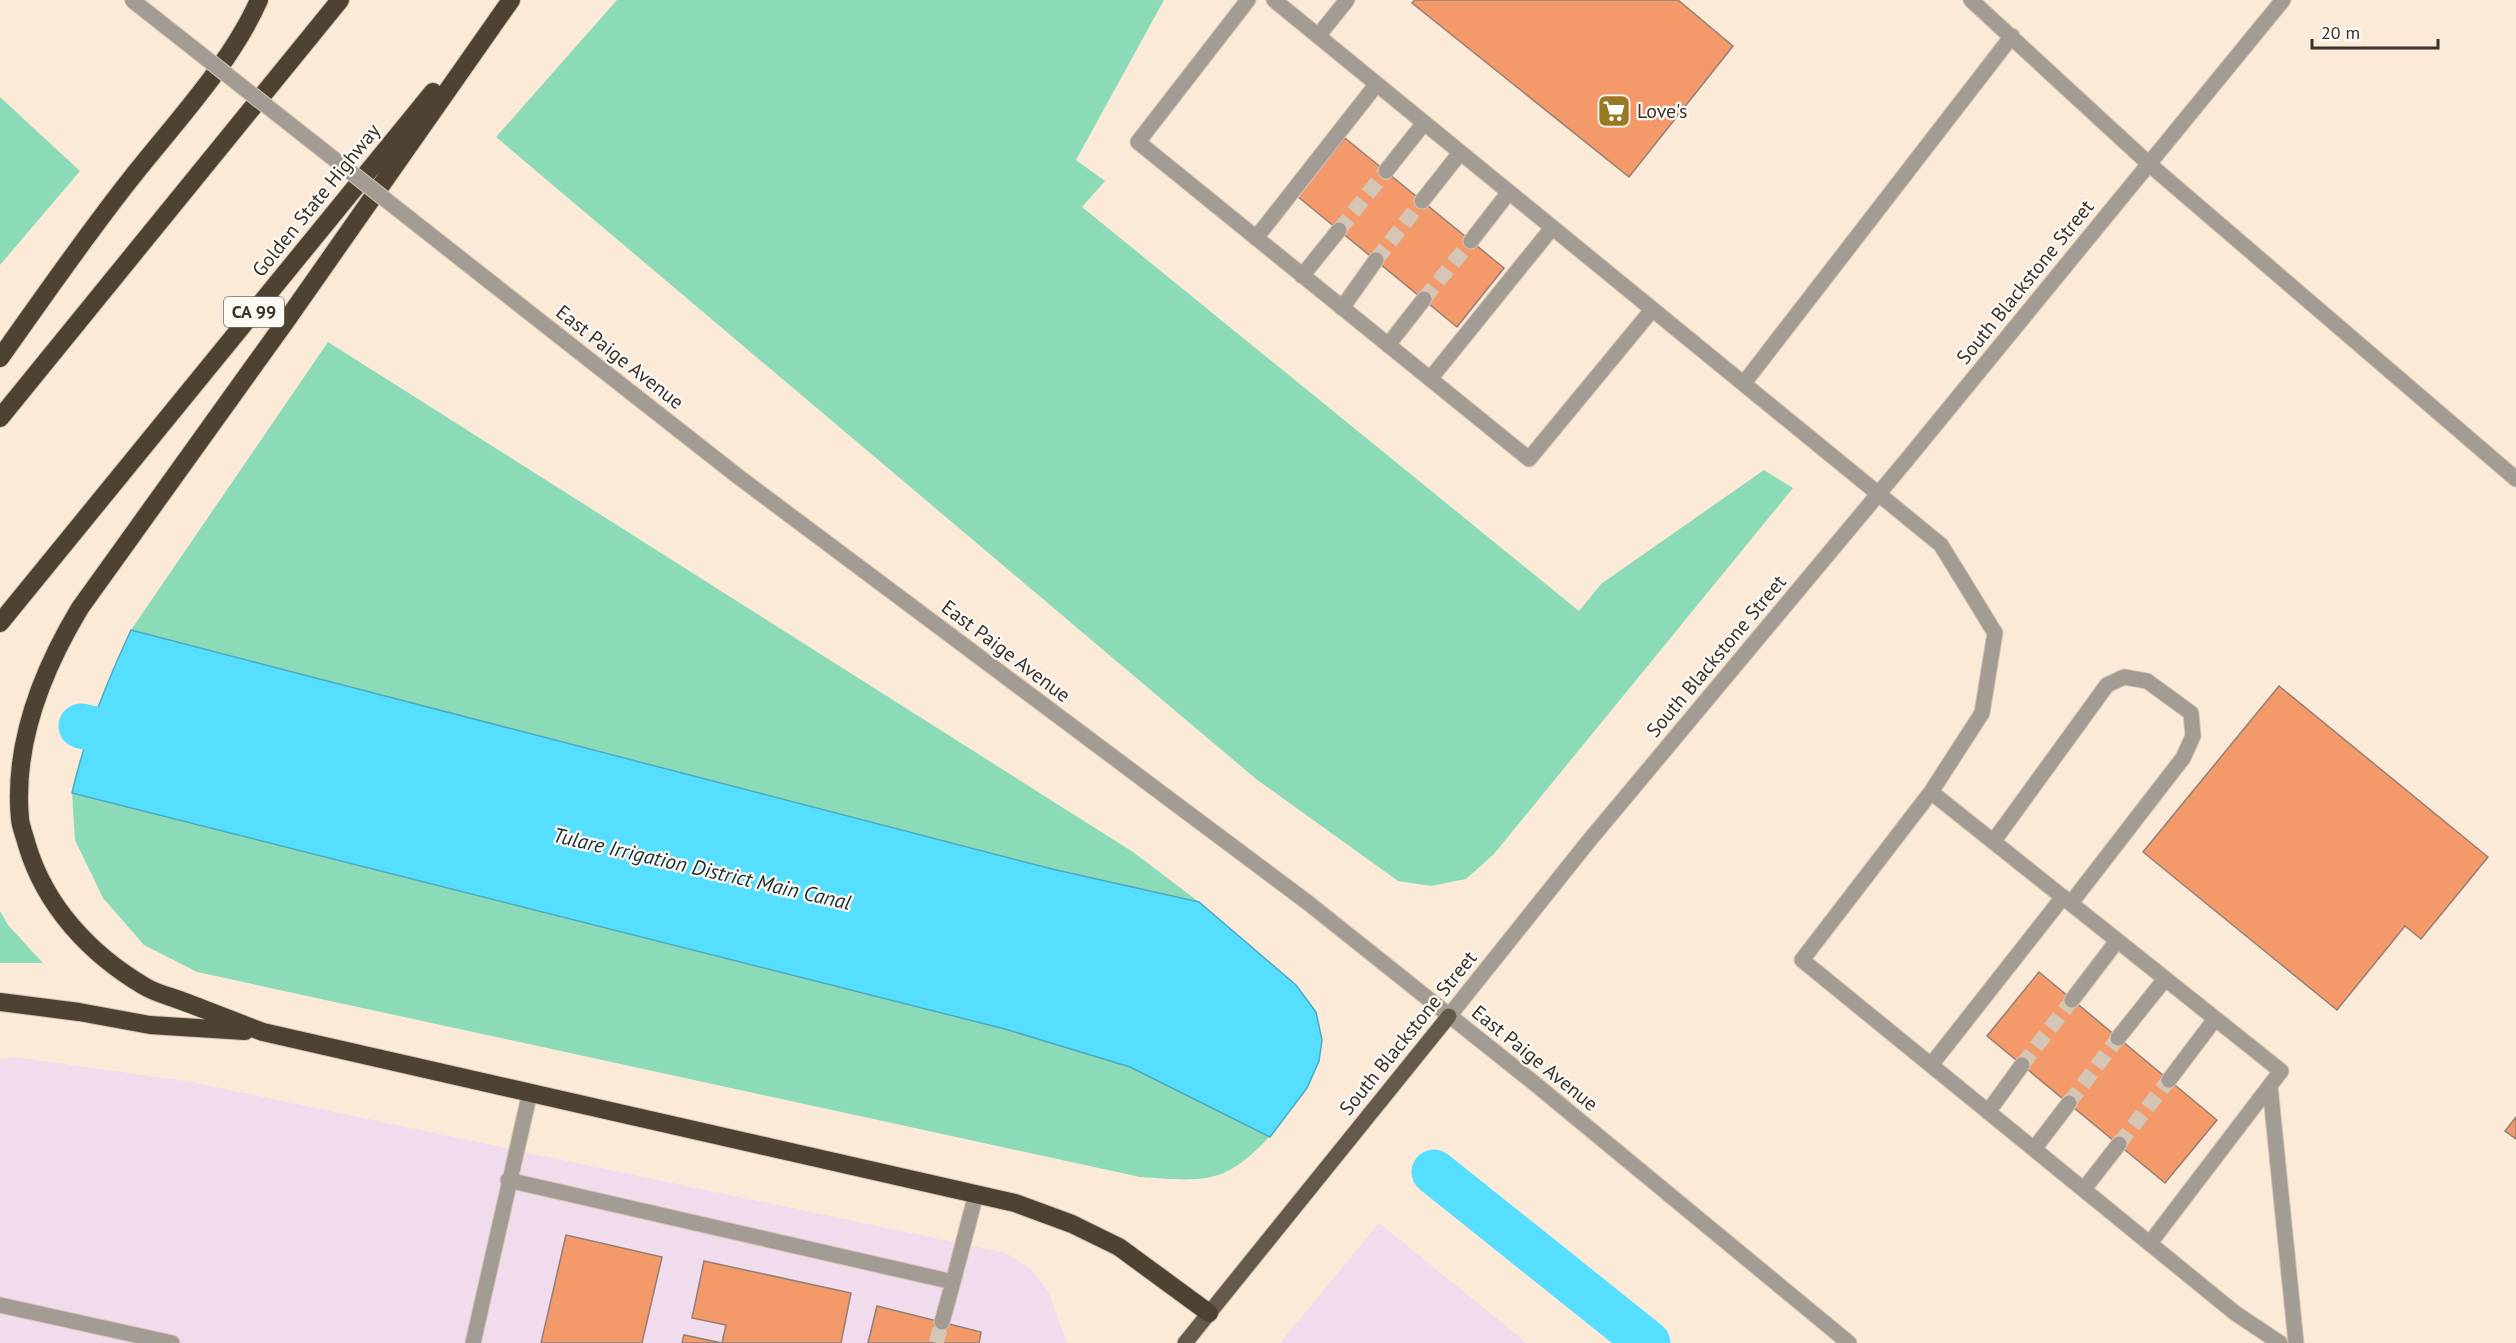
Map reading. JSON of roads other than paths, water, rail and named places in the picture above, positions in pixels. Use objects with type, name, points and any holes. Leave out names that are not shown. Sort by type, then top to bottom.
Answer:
[{"type":"highway","points":[[0,358],[104,213],[215,72],[259,0]]},
{"type":"highway","points":[[0,418],[340,0]]},
{"type":"highway","points":[[509,0],[286,321],[80,608],[55,649],[32,710],[21,761],[20,821],[33,866],[54,903],[79,934],[105,960],[146,987],[263,1032],[1015,1203],[1072,1224],[1119,1247],[1209,1313]]},
{"type":"highway","name":"Golden State Highway","points":[[0,623],[509,0]]},
{"type":"highway","points":[[0,1002],[79,1012],[150,1025],[263,1032]]},
{"type":"main road","name":"South Blackstone Street","points":[[1185,1343],[1449,1016]]},
{"type":"street","name":"East Paige Avenue","points":[[132,0],[740,478],[1307,902],[1534,1083],[1849,1343]]},
{"type":"street","points":[[1248,0],[1138,142],[1529,459],[1652,310]]},
{"type":"street","points":[[1274,0],[1941,544],[1995,633],[1982,713],[1932,792],[1803,960],[2235,1313],[2280,1343]]},
{"type":"street","points":[[1317,36],[1347,0]]},
{"type":"street","points":[[1971,0],[2149,164],[2516,479]]},
{"type":"street","name":"South Blackstone Street","points":[[1449,1016],[1588,842],[1878,494],[2283,0]]},
{"type":"street","points":[[1744,383],[2012,36]]},
{"type":"street","points":[[1256,238],[1376,85]]},
{"type":"street","points":[[1386,171],[1424,123]]},
{"type":"street","points":[[1422,201],[1460,153]]},
{"type":"street","points":[[1472,241],[1509,192]]},
{"type":"street","points":[[1430,379],[1552,228]]},
{"type":"street","points":[[1302,276],[1339,230]]},
{"type":"street","points":[[1342,308],[1376,260]]},
{"type":"street","points":[[1388,345],[1424,299]]},
{"type":"street","points":[[1931,1065],[2183,758],[2193,736],[2191,713],[2147,681],[2124,677],[2107,685],[1993,842]]},
{"type":"street","points":[[1932,792],[2281,1071],[2150,1243]]},
{"type":"street","points":[[2072,1000],[2117,941]]},
{"type":"street","points":[[2118,1038],[2165,979]]},
{"type":"street","points":[[2169,1080],[2215,1019]]},
{"type":"street","points":[[1988,1112],[2022,1065]]},
{"type":"street","points":[[2270,1086],[2296,1343]]},
{"type":"street","points":[[473,1343],[508,1180],[530,1092]]},
{"type":"street","points":[[2034,1149],[2069,1103]]},
{"type":"street","points":[[2084,1189],[2119,1144]]},
{"type":"street","points":[[508,1180],[953,1282]]},
{"type":"street","points":[[942,1322],[976,1194]]},
{"type":"street","points":[[0,1305],[172,1343]]},
{"type":"water","points":[[131,630],[1052,869],[1199,902],[1296,985],[1316,1012],[1322,1040],[1319,1061],[1307,1088],[1270,1137],[1130,1067],[1005,1029],[72,793],[97,710]]},
{"type":"waterway","name":"Tulare Irrigation District Main Canal","points":[[81,726],[151,742]]},
{"type":"waterway","name":"Tulare Irrigation District Main Canal","points":[[1434,1172],[1648,1343]]},
{"type":"tunnel","points":[[1339,230],[1386,171]]},
{"type":"tunnel","points":[[1376,260],[1422,201]]},
{"type":"tunnel","points":[[1424,299],[1471,241]]},
{"type":"tunnel","points":[[2022,1065],[2072,1000]]},
{"type":"tunnel","points":[[2069,1103],[2118,1038]]},
{"type":"tunnel","points":[[2119,1144],[2169,1080]]},
{"type":"tunnel","points":[[936,1343],[942,1322]]},
{"type":"place","name":"Love's","points":[[1614,111]]}]
